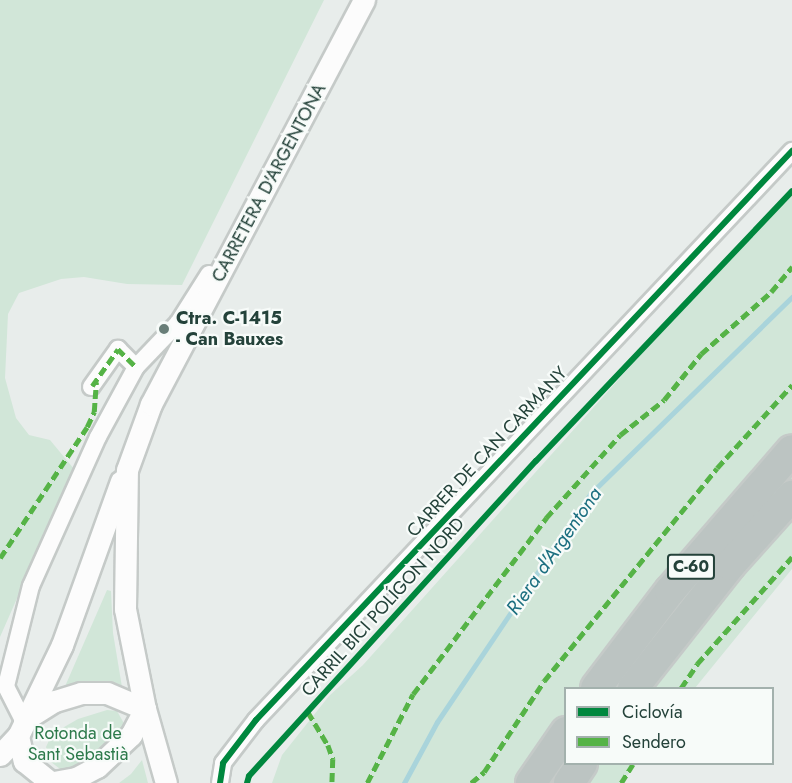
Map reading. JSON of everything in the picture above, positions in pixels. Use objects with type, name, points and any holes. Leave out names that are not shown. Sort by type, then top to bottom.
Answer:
[{"type":"highway","name":"C-60","points":[[597,687],[670,591],[792,450]]},
{"type":"highway","name":"C-60","points":[[634,687],[730,565],[792,496]]},
{"type":"highway","points":[[531,783],[564,735]]},
{"type":"highway","points":[[569,783],[581,765]]},
{"type":"street","name":"CARRETERA D'ARGENTONA","points":[[166,783],[145,709],[125,609],[127,470],[151,404],[364,0]]},
{"type":"street","name":"CARRER DE CAN CARMANY","points":[[220,783],[223,763],[256,720],[792,152]]},
{"type":"street","points":[[20,728],[55,701],[81,693],[107,693],[145,709],[130,735],[97,767],[76,778],[49,783],[24,761],[20,728],[6,686],[31,586],[98,437],[136,368],[178,323],[214,266],[233,252]]},
{"type":"street","points":[[91,387],[118,349],[136,368]]},
{"type":"street","points":[[0,755],[20,728],[62,645],[108,511],[127,470]]},
{"type":"green space","points":[[0,0],[324,0],[182,285],[127,284],[84,277],[61,279],[19,293],[8,314],[5,378],[16,418],[29,435],[50,440],[74,469],[0,637]]},
{"type":"green space","points":[[792,195],[792,569],[696,687],[564,687],[564,765],[635,765],[622,783],[272,783],[282,755],[329,696],[363,665],[661,332]]},
{"type":"green space","points":[[107,590],[111,591],[113,633],[123,693],[63,691]]},
{"type":"green space","name":"Rotonda de Sant Sebastià","points":[[107,710],[117,711],[126,727],[89,764],[64,772],[51,762],[46,747],[52,734],[78,719]]},
{"type":"green space","points":[[142,760],[148,783],[119,783],[131,774]]},
{"type":"waterway","name":"Riera d'Argentona","points":[[404,783],[437,722],[591,493],[792,297]]},
{"type":"marked path","points":[[367,783],[413,694],[546,518],[620,435],[664,400],[701,354],[771,292],[792,267]]},
{"type":"marked path","points":[[92,386],[118,349],[136,367]]},
{"type":"marked path","points":[[0,558],[87,427],[94,412],[96,382]]},
{"type":"marked path","points":[[471,783],[484,772],[544,681],[717,468],[792,385]]},
{"type":"marked path","points":[[682,687],[697,664],[792,557]]},
{"type":"marked path","points":[[308,712],[328,745],[333,759],[332,783]]},
{"type":"marked path","points":[[621,783],[632,765]]},
{"type":"cycle path","name":"CARRIL BICI POLÍGON NORD","points":[[220,783],[223,763],[256,720],[792,151]]},
{"type":"cycle path","name":"CARRIL BICI POLÍGON NORD","points":[[247,783],[249,776],[536,461],[792,191]]},
{"type":"place","name":"Ctra. C-1415 - Can Bauxes","points":[[164,329]]}]
